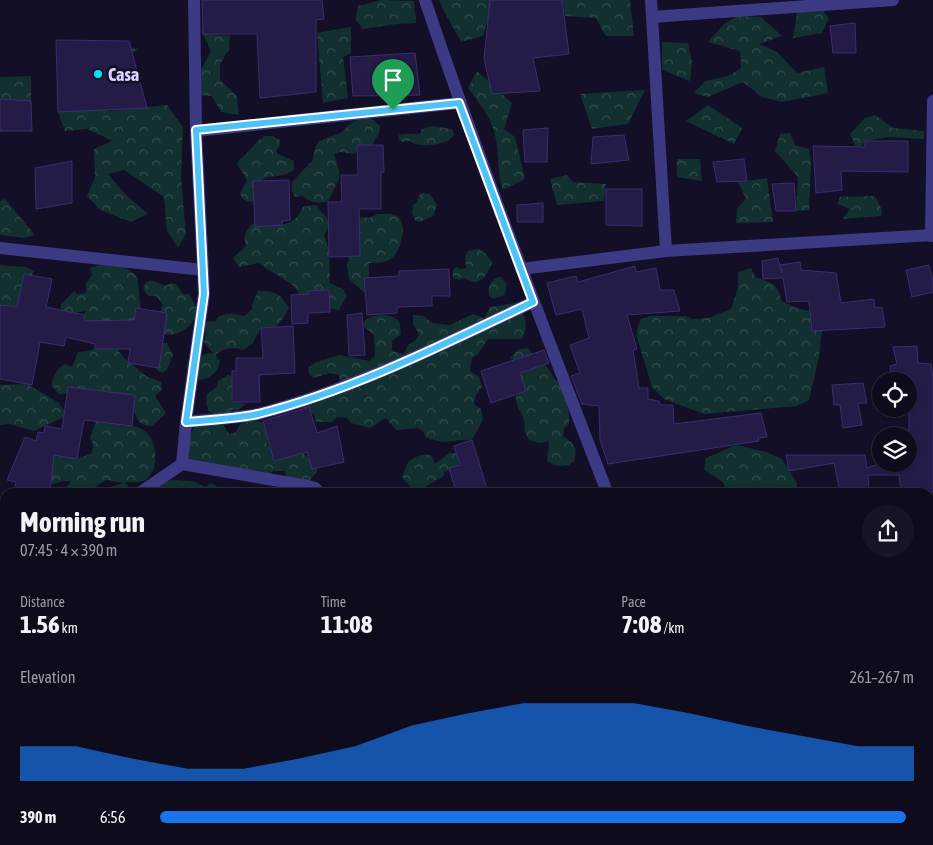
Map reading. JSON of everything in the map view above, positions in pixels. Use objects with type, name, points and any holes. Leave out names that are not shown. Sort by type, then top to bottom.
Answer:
[{"type":"street","points":[[182,464],[204,294],[196,130],[194,0]]},
{"type":"street","points":[[425,0],[459,103],[533,302],[605,488]]},
{"type":"street","points":[[651,0],[666,251]]},
{"type":"street","points":[[652,17],[893,0]]},
{"type":"street","points":[[521,269],[666,251],[932,236],[933,101]]},
{"type":"street","points":[[196,130],[459,103]]},
{"type":"street","points":[[0,248],[203,270]]},
{"type":"street","points":[[186,422],[256,414],[328,392],[424,354],[533,302]]},
{"type":"street","points":[[147,488],[182,464],[314,488]]},
{"type":"green space","points":[[381,0],[414,1],[416,23],[363,29],[355,19],[358,6]]},
{"type":"green space","points":[[439,0],[493,0],[483,36],[461,42]]},
{"type":"green space","points":[[563,0],[630,0],[634,36],[606,36],[596,18],[565,16]]},
{"type":"green space","points":[[821,8],[829,18],[822,33],[793,38],[797,13]]},
{"type":"green space","points":[[738,16],[761,17],[782,36],[759,44],[777,52],[797,73],[824,67],[828,93],[782,102],[762,97],[743,82],[708,97],[694,93],[705,81],[728,76],[741,68],[740,51],[708,42],[724,24]]},
{"type":"green space","points":[[351,27],[351,53],[343,57],[348,98],[323,103],[317,33]]},
{"type":"green space","points":[[201,30],[207,34],[230,36],[229,49],[220,64],[220,80],[237,96],[239,115],[221,112],[212,96],[196,95],[201,70],[211,51]]},
{"type":"green space","points":[[662,42],[688,43],[692,62],[690,81],[662,70]]},
{"type":"green space","points":[[72,44],[139,49],[102,70],[89,89],[108,111],[167,105],[183,127],[181,178],[186,234],[178,248],[167,231],[164,197],[124,170],[108,174],[125,194],[148,214],[131,222],[100,210],[87,196],[95,177],[94,149],[113,141],[87,129],[65,131],[58,112],[78,103]]},
{"type":"green space","points":[[477,71],[512,103],[504,129],[515,137],[525,179],[503,190],[491,122],[468,88]]},
{"type":"green space","points":[[31,76],[31,101],[0,100],[0,77]]},
{"type":"green space","points":[[645,90],[628,124],[592,129],[580,94]]},
{"type":"green space","points":[[708,105],[742,128],[734,144],[686,121]]},
{"type":"green space","points":[[875,115],[893,128],[924,131],[924,139],[888,137],[865,141],[858,151],[850,134],[865,118]]},
{"type":"green space","points":[[364,116],[372,119],[380,126],[379,133],[370,149],[357,151],[354,154],[340,152],[334,154],[339,170],[339,178],[328,202],[314,202],[303,196],[295,197],[292,191],[292,182],[312,161],[319,141],[342,132],[350,124]]},
{"type":"green space","points":[[431,126],[452,129],[454,135],[448,141],[428,145],[418,145],[410,141],[401,142],[398,138],[402,134],[420,134],[422,129]]},
{"type":"green space","points":[[790,133],[795,145],[809,149],[811,162],[809,210],[796,211],[798,177],[775,151],[780,134]]},
{"type":"green space","points":[[265,136],[273,136],[280,140],[280,145],[276,151],[278,154],[294,161],[294,170],[286,174],[263,179],[256,190],[254,201],[247,202],[240,194],[247,180],[237,164]]},
{"type":"green space","points":[[677,159],[700,159],[702,181],[677,177]]},
{"type":"green space","points":[[567,175],[573,182],[606,184],[604,201],[557,205],[550,179]]},
{"type":"green space","points":[[767,178],[773,222],[736,223],[737,208],[746,199],[738,182]]},
{"type":"green space","points":[[420,194],[430,194],[437,205],[433,216],[420,222],[415,220],[412,213],[413,205]]},
{"type":"green space","points":[[875,196],[882,210],[881,216],[843,219],[850,209],[838,204],[839,197]]},
{"type":"green space","points":[[5,199],[35,235],[24,238],[0,235],[0,201]]},
{"type":"green space","points":[[317,205],[329,225],[324,235],[329,250],[330,283],[343,289],[347,296],[339,310],[332,309],[326,304],[299,294],[295,287],[258,263],[239,267],[233,258],[246,246],[245,234],[253,224],[275,225],[288,223],[294,220],[303,207]]},
{"type":"green space","points":[[378,214],[393,214],[400,218],[403,230],[402,238],[393,257],[382,262],[369,263],[369,283],[365,293],[349,279],[347,266],[349,259],[346,250],[356,221],[362,217],[369,218]]},
{"type":"green space","points":[[479,249],[492,262],[485,276],[475,282],[465,278],[459,280],[453,278],[453,270],[456,267],[466,268],[465,256],[468,251]]},
{"type":"green space","points":[[104,264],[123,267],[131,271],[138,278],[142,326],[85,337],[85,311],[70,314],[62,311],[60,306],[74,291],[77,294],[86,293],[86,283],[92,275],[90,268]]},
{"type":"green space","points":[[0,265],[26,267],[34,271],[17,309],[0,309]]},
{"type":"green space","points":[[751,268],[755,277],[776,287],[782,301],[796,308],[818,313],[823,319],[819,357],[809,400],[797,406],[704,414],[664,399],[652,387],[637,337],[637,329],[641,319],[649,316],[686,316],[692,319],[708,318],[731,309],[738,288],[738,272]]},
{"type":"green space","points":[[498,277],[501,277],[507,284],[505,295],[494,299],[489,296],[489,287]]},
{"type":"green space","points":[[149,281],[165,286],[172,283],[177,285],[183,294],[189,294],[198,311],[186,329],[175,334],[164,334],[159,320],[163,305],[156,296],[148,296],[143,288]]},
{"type":"green space","points":[[258,291],[273,292],[283,299],[289,308],[284,317],[276,327],[261,328],[252,344],[243,350],[225,349],[215,355],[220,361],[214,373],[207,378],[194,381],[186,366],[191,357],[195,359],[208,353],[214,354],[204,343],[206,333],[202,329],[205,322],[216,321],[217,318],[227,314],[244,316],[252,310],[252,305]]},
{"type":"green space","points":[[515,303],[522,312],[526,324],[522,339],[488,339],[478,354],[472,358],[470,371],[479,377],[482,387],[476,395],[474,404],[481,409],[483,420],[472,440],[438,441],[425,437],[424,432],[417,428],[396,430],[386,418],[370,428],[351,423],[347,418],[337,417],[332,422],[316,422],[314,414],[303,408],[302,399],[305,393],[329,395],[340,381],[339,375],[330,373],[313,378],[309,374],[308,368],[314,363],[339,355],[370,361],[375,355],[374,335],[363,326],[364,321],[368,319],[387,315],[396,319],[400,325],[401,334],[392,341],[392,351],[404,354],[408,345],[416,340],[419,334],[413,324],[413,315],[424,316],[432,323],[450,325],[473,314],[484,318],[490,307]]},
{"type":"green space","points":[[106,343],[117,349],[124,358],[146,376],[161,382],[162,390],[155,396],[166,413],[152,426],[139,422],[134,409],[73,391],[60,395],[51,385],[54,375],[59,368],[65,364],[72,367],[78,352],[89,351]]},
{"type":"green space","points":[[161,343],[167,343],[173,355],[167,370],[162,373],[152,363]]},
{"type":"green space","points":[[528,348],[544,362],[555,379],[562,385],[569,412],[569,424],[564,428],[563,436],[573,444],[576,453],[574,462],[564,466],[557,466],[547,461],[549,441],[539,443],[529,440],[524,430],[524,422],[516,399],[516,388],[525,365],[510,358],[519,349]]},
{"type":"green space","points":[[228,375],[232,376],[234,380],[231,389],[232,396],[237,401],[246,404],[237,411],[233,409],[229,414],[217,415],[209,411],[206,404],[207,394],[217,387],[218,381]]},
{"type":"green space","points":[[27,384],[59,403],[65,412],[64,417],[34,431],[9,424],[0,425],[0,385]]},
{"type":"green space","points":[[253,420],[263,423],[268,438],[267,444],[279,456],[287,457],[303,453],[317,467],[317,472],[309,481],[286,477],[285,471],[274,471],[265,476],[226,470],[221,464],[211,467],[190,463],[188,443],[196,424],[223,424],[229,434],[236,432],[240,424]]},
{"type":"green space","points":[[96,421],[126,424],[142,429],[151,438],[154,445],[155,459],[152,473],[143,481],[125,482],[129,488],[107,488],[123,483],[106,480],[93,488],[66,488],[71,481],[62,481],[54,484],[44,480],[46,454],[77,459],[92,453],[93,444],[90,438]]},
{"type":"green space","points":[[736,445],[766,452],[782,459],[797,483],[797,488],[725,488],[723,482],[704,470],[706,458]]},
{"type":"green space","points":[[449,453],[456,453],[459,462],[456,469],[444,472],[444,476],[425,487],[410,487],[402,477],[408,462],[416,457],[431,455],[435,464]]},
{"type":"green space","points":[[172,480],[192,481],[206,487],[211,483],[220,488],[159,488],[162,483]]},
{"type":"building","points":[[202,0],[322,0],[324,19],[316,20],[316,92],[260,98],[257,34],[203,34]]},
{"type":"building","points":[[490,0],[562,0],[569,54],[533,58],[540,91],[492,94],[484,59]]},
{"type":"building","points":[[855,23],[856,53],[833,53],[830,26]]},
{"type":"building","name":"Casa","points":[[56,40],[129,41],[147,108],[58,112]]},
{"type":"building","points":[[415,53],[420,95],[353,96],[350,57]]},
{"type":"building","points":[[0,99],[31,101],[32,131],[0,131]]},
{"type":"building","points":[[548,128],[547,162],[525,162],[523,130]]},
{"type":"building","points":[[624,135],[629,160],[591,164],[593,137]]},
{"type":"building","points":[[865,141],[908,141],[908,172],[841,171],[842,190],[816,193],[813,146],[865,147]]},
{"type":"building","points":[[357,145],[383,145],[384,172],[381,172],[381,209],[359,209],[360,256],[329,257],[328,202],[342,202],[341,175],[358,175]]},
{"type":"building","points":[[744,159],[747,181],[717,182],[713,162]]},
{"type":"building","points":[[72,161],[72,203],[36,209],[35,168]]},
{"type":"building","points":[[289,180],[290,220],[282,221],[282,225],[255,227],[253,181]]},
{"type":"building","points":[[794,183],[796,211],[776,211],[772,184]]},
{"type":"building","points":[[606,189],[642,189],[642,226],[606,225]]},
{"type":"building","points":[[543,203],[543,222],[517,222],[517,205]]},
{"type":"building","points":[[778,258],[782,273],[780,265],[800,262],[801,270],[836,273],[841,303],[874,299],[875,308],[882,307],[885,327],[812,331],[809,301],[787,302],[783,278],[763,279],[762,261]]},
{"type":"building","points":[[929,265],[933,281],[933,292],[912,297],[906,270]]},
{"type":"building","points":[[635,266],[636,272],[656,268],[660,290],[674,290],[680,311],[627,315],[637,349],[633,350],[639,388],[648,388],[648,399],[659,401],[660,405],[673,405],[674,424],[761,413],[767,437],[758,438],[759,441],[608,464],[600,440],[599,406],[582,404],[571,376],[580,373],[570,345],[589,338],[582,309],[556,315],[547,283],[576,276],[578,282]]},
{"type":"building","points":[[449,269],[450,296],[432,296],[432,306],[397,307],[397,313],[367,315],[364,278],[399,276],[399,271]]},
{"type":"building","points":[[24,274],[52,279],[46,307],[85,315],[84,321],[134,320],[136,308],[167,313],[159,368],[128,363],[130,349],[95,349],[95,344],[66,337],[64,346],[40,342],[32,385],[0,379],[0,305],[17,307]]},
{"type":"building","points":[[329,290],[330,312],[308,313],[308,323],[292,324],[291,295],[309,294],[308,291]]},
{"type":"building","points":[[362,313],[365,355],[349,356],[347,315]]},
{"type":"building","points":[[293,326],[295,373],[259,375],[260,402],[232,402],[232,371],[236,371],[236,358],[263,358],[261,328]]},
{"type":"building","points":[[917,346],[918,363],[931,364],[933,378],[933,488],[901,488],[899,475],[868,475],[869,488],[839,488],[834,463],[789,471],[786,455],[865,455],[867,468],[872,466],[872,472],[917,472],[917,427],[909,427],[909,417],[917,417],[917,372],[891,372],[890,366],[897,364],[893,347]]},
{"type":"building","points":[[544,350],[549,363],[520,373],[526,391],[491,403],[481,371]]},
{"type":"building","points":[[863,383],[867,403],[858,403],[862,425],[843,428],[840,405],[834,405],[832,385]]},
{"type":"building","points":[[68,387],[135,395],[132,426],[84,420],[77,459],[54,455],[50,488],[15,488],[16,482],[7,480],[25,437],[36,441],[38,432],[44,433],[45,426],[62,429]]},
{"type":"building","points":[[309,407],[317,433],[337,426],[344,462],[312,469],[307,452],[274,461],[263,421]]},
{"type":"building","points":[[472,440],[487,488],[455,488],[449,468],[460,465],[454,446]]},
{"type":"place","name":"Casa","points":[[98,74]]},
{"type":"route","points":[[459,103],[533,302],[424,354],[328,392],[256,414],[186,422],[204,294],[196,130],[393,110],[459,103]]}]
